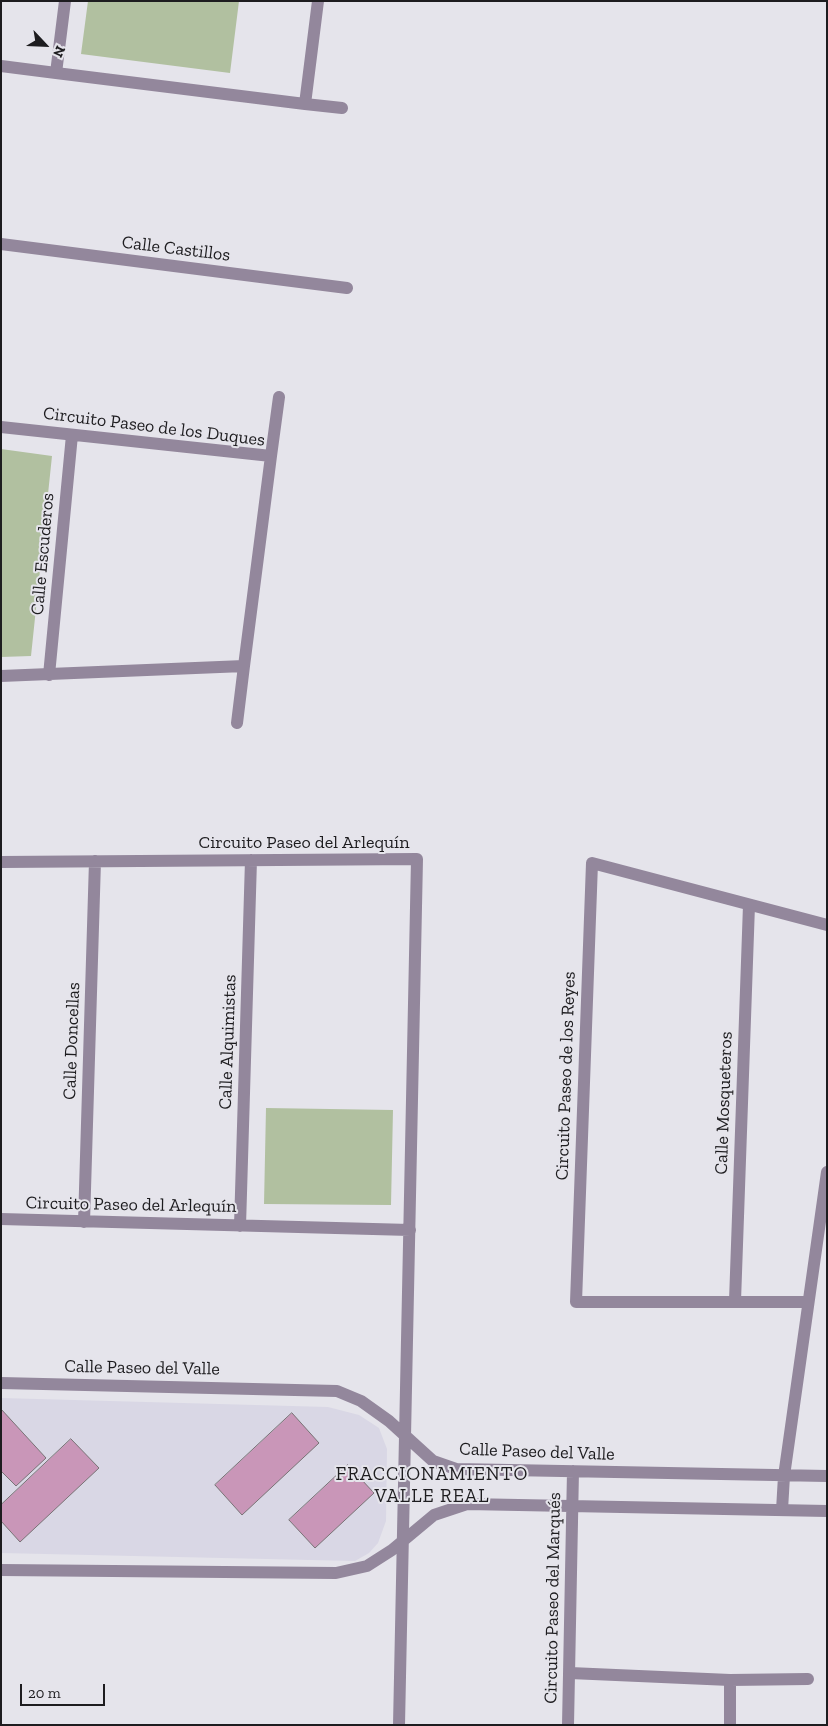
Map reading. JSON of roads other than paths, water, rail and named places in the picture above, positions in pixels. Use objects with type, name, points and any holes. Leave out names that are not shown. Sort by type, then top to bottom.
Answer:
[{"type":"street","points":[[56,73],[65,1]]},
{"type":"street","points":[[305,104],[318,1]]},
{"type":"street","points":[[1,66],[342,108]]},
{"type":"street","name":"Calle Castillos","points":[[1,244],[347,288]]},
{"type":"street","points":[[272,456],[279,397]]},
{"type":"street","name":"Circuito Paseo de los Duques","points":[[1,426],[272,456],[237,723]]},
{"type":"street","name":"Calle Escuderos","points":[[50,675],[72,435]]},
{"type":"street","points":[[1,676],[244,666]]},
{"type":"street","name":"Circuito Paseo del Arlequín","points":[[1,862],[417,859],[399,1725]]},
{"type":"street","name":"Calle Alquimistas","points":[[240,1226],[251,860]]},
{"type":"street","name":"Calle Doncellas","points":[[84,1222],[95,861]]},
{"type":"street","name":"Circuito Paseo de los Reyes","points":[[808,1302],[576,1302],[592,863],[827,925]]},
{"type":"street","name":"Calle Mosqueteros","points":[[735,1302],[749,905]]},
{"type":"street","points":[[782,1510],[784,1476],[827,1172]]},
{"type":"street","name":"Circuito Paseo del Arlequín","points":[[1,1219],[410,1230]]},
{"type":"street","name":"Calle Paseo del Valle","points":[[1,1383],[337,1391],[360,1401],[389,1421],[433,1461],[456,1469],[827,1476]]},
{"type":"street","name":"Circuito Paseo del Marqués","points":[[568,1725],[573,1471]]},
{"type":"street","points":[[1,1570],[336,1573],[367,1566],[404,1540],[434,1515],[467,1504],[827,1511]]},
{"type":"street","points":[[570,1673],[730,1680],[808,1679]]},
{"type":"street","points":[[730,1680],[730,1725]]},
{"type":"district","name":"FRACCIONAMIENTO VALLE REAL","points":[[432,1486]]}]
